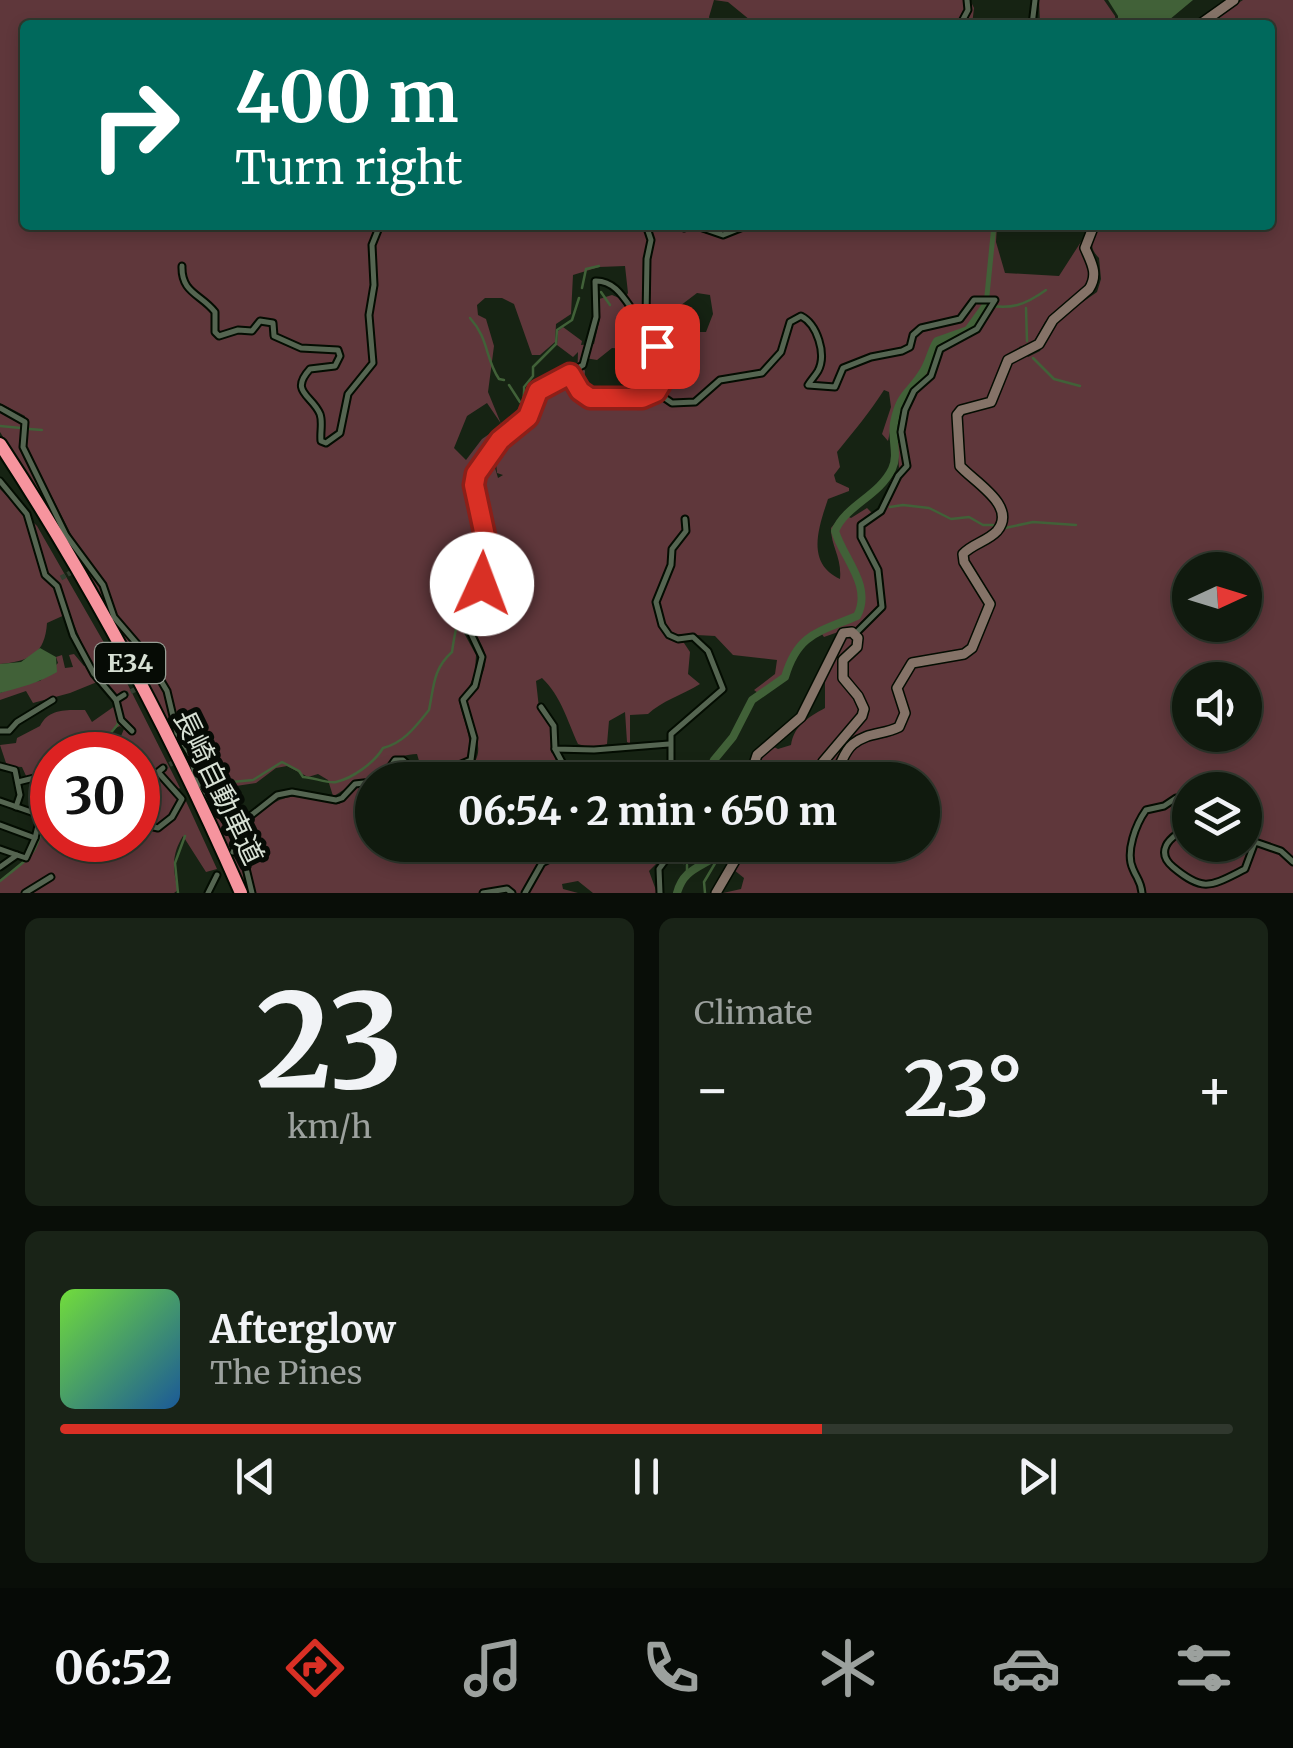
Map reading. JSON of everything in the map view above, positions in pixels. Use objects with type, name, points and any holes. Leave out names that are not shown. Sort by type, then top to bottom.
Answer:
[{"type":"highway","name":"長崎自動車道","points":[[0,444],[67,550],[162,724],[238,893]]},
{"type":"highway","name":"長崎自動車道","points":[[0,456],[109,639],[238,893]]},
{"type":"main road","points":[[1206,20],[1234,0]]},
{"type":"main road","points":[[754,762],[756,755],[801,716],[842,633],[855,634],[858,647],[843,660],[841,672],[864,709],[821,766],[823,774],[829,776],[837,772],[846,750],[864,736],[899,726],[905,714],[896,688],[912,663],[964,654],[976,642],[990,604],[963,554],[995,534],[1003,515],[990,494],[960,466],[957,415],[961,410],[991,402],[1008,360],[1039,344],[1053,320],[1089,290],[1093,263],[1085,248],[1092,230]]},
{"type":"main road","points":[[716,893],[734,862]]},
{"type":"street","points":[[182,266],[190,292],[215,312],[215,332],[219,336],[238,330],[252,331],[260,321],[267,320],[273,323],[274,336],[294,346],[338,350],[336,366],[310,369],[302,382],[303,394],[320,414],[320,438],[326,443],[340,434],[348,394],[373,364],[369,315],[374,286],[372,245],[378,230]]},
{"type":"street","points":[[646,317],[646,259],[651,240],[648,230]]},
{"type":"street","points":[[704,230],[727,235],[738,230]]},
{"type":"street","points":[[468,762],[474,738],[463,700],[475,686],[482,658],[468,634],[467,618],[481,591],[485,536],[474,485],[476,474],[500,440],[528,417],[538,391],[583,365],[596,317],[595,281],[606,282],[626,297],[637,318],[684,314],[694,330],[657,340],[657,346],[672,355],[673,363],[656,392],[642,398],[590,398],[580,391],[570,374]]},
{"type":"street","points":[[656,392],[672,403],[695,402],[720,380],[762,372],[781,352],[790,322],[802,316],[810,321],[820,344],[820,366],[808,386],[835,387],[843,368],[871,357],[902,352],[924,326],[960,318],[974,300],[992,304],[977,330],[940,349],[931,376],[908,401],[901,432],[908,466],[898,476],[881,510],[864,520],[860,529],[878,570],[882,607],[855,634]]},
{"type":"street","points":[[0,408],[24,418],[25,453],[66,536],[103,585],[114,617],[144,652],[153,679],[170,698],[177,733],[204,793],[245,864],[252,893]]},
{"type":"street","points":[[0,481],[28,514],[46,575],[58,580],[77,643],[132,731]]},
{"type":"street","points":[[670,762],[672,732],[723,689],[704,646],[693,637],[678,640],[669,634],[657,612],[657,593],[671,565],[672,548],[686,531],[685,519]]},
{"type":"street","points":[[116,700],[124,695]]},
{"type":"street","points":[[0,731],[9,731],[53,700]]},
{"type":"street","points":[[540,706],[554,726],[555,749],[562,762]]},
{"type":"street","points":[[555,749],[669,744]]},
{"type":"street","points":[[0,766],[14,770],[20,795],[16,806]]},
{"type":"street","points":[[160,770],[182,799],[172,817],[160,826]]},
{"type":"street","points":[[18,782],[30,780]]},
{"type":"street","points":[[236,848],[249,817],[277,795],[292,792],[336,800],[355,784]]},
{"type":"street","points":[[220,791],[236,848]]},
{"type":"street","points":[[1142,893],[1140,878],[1132,868],[1134,834],[1146,810],[1176,798],[1186,800],[1187,824],[1168,842],[1165,854],[1169,864],[1194,884],[1212,884],[1245,869],[1255,842],[1281,851],[1293,862]]},
{"type":"street","points":[[0,801],[30,811]]},
{"type":"street","points":[[0,825],[30,836]]},
{"type":"street","points":[[0,850],[26,858],[30,849]]},
{"type":"street","points":[[0,868],[18,855]]},
{"type":"street","points":[[525,893],[544,862]]},
{"type":"street","points":[[660,893],[659,869],[664,862]]},
{"type":"street","points":[[208,893],[217,875]]},
{"type":"street","points":[[25,893],[51,878]]},
{"type":"street","points":[[483,893],[508,889],[512,893]]},
{"type":"shaded area","points":[[0,0],[714,0],[710,20],[20,20],[20,230],[693,230],[727,237],[732,230],[997,230],[1005,273],[1059,276],[1086,234],[1081,249],[1091,265],[1091,278],[1086,287],[1045,322],[1033,343],[1019,347],[1028,357],[1040,351],[1060,318],[1097,292],[1101,279],[1099,258],[1092,246],[1097,230],[1275,230],[1275,20],[1212,20],[1243,0],[1293,0],[1293,893],[723,893],[741,889],[744,878],[734,870],[738,862],[940,862],[940,762],[760,762],[772,746],[778,749],[791,745],[799,727],[825,708],[825,680],[841,644],[841,631],[824,637],[819,630],[805,639],[791,654],[783,676],[758,693],[754,690],[775,674],[777,660],[733,655],[715,636],[678,634],[690,652],[688,674],[700,684],[648,714],[630,715],[630,744],[625,712],[609,721],[607,744],[595,749],[578,744],[559,700],[542,678],[536,681],[539,708],[553,728],[556,762],[474,762],[478,754],[477,736],[466,703],[485,663],[471,616],[481,606],[489,574],[487,529],[477,491],[484,466],[491,454],[498,478],[503,475],[497,473],[495,453],[524,427],[548,388],[560,385],[587,402],[622,403],[632,409],[645,409],[673,386],[679,354],[689,350],[695,332],[706,332],[713,314],[710,295],[697,293],[672,312],[662,332],[673,351],[669,360],[646,361],[625,349],[612,348],[597,360],[585,358],[581,364],[584,383],[594,394],[585,394],[577,383],[578,352],[573,357],[557,345],[558,331],[563,327],[582,341],[581,345],[594,344],[600,318],[596,300],[612,295],[624,300],[628,293],[625,266],[599,267],[573,275],[571,314],[556,324],[555,342],[540,355],[532,355],[514,304],[502,298],[485,298],[477,305],[494,346],[488,392],[501,423],[487,403],[467,416],[454,448],[466,460],[482,439],[502,425],[504,431],[480,457],[472,476],[483,538],[475,558],[479,587],[463,616],[464,633],[476,655],[475,673],[459,699],[469,737],[468,754],[462,762],[419,762],[417,754],[391,762],[355,762],[355,783],[333,796],[328,780],[318,774],[308,777],[287,766],[276,768],[256,783],[236,786],[223,805],[232,852],[241,861],[245,888],[204,800],[204,781],[197,769],[190,769],[75,554],[76,544],[25,444],[20,443],[21,452],[66,540],[0,432],[0,412],[19,418],[22,432],[26,432],[25,416],[0,403]],"holes":[[[884,390],[889,392],[891,407],[882,434],[888,441],[896,403],[908,402],[903,440],[897,444],[899,468],[890,482],[892,493],[884,514],[876,517],[867,508],[851,518],[843,514],[831,528],[840,579],[822,564],[817,544],[828,499],[849,491],[836,482],[834,475],[840,467],[837,452]]]},
{"type":"shaded area","points":[[714,0],[970,0],[974,8],[973,20],[750,20],[728,2]]},
{"type":"shaded area","points":[[1039,0],[1104,0],[1115,20],[1040,20]]},
{"type":"shaded area","points":[[1108,0],[1193,0],[1169,20],[1118,20]]},
{"type":"shaded area","points":[[0,489],[37,526],[152,732],[123,732],[120,726],[111,732],[30,732],[27,778],[22,767],[7,766],[0,745],[16,743],[17,738],[59,711],[85,710],[92,722],[119,703],[102,680],[33,703],[26,691],[0,700],[0,693],[40,681],[58,663],[56,657],[62,655],[65,668],[73,667],[69,655],[74,654],[84,666],[91,664],[69,613],[47,623],[43,642],[34,654],[0,664]]},
{"type":"shaded area","points":[[40,648],[56,657],[57,672],[0,693],[0,664],[21,662]]},
{"type":"shaded area","points":[[160,748],[180,788],[174,792],[180,799],[160,824]]},
{"type":"shaded area","points":[[355,790],[355,862],[658,862],[649,871],[657,893],[593,893],[578,881],[562,884],[563,889],[578,893],[255,893],[241,847],[251,830],[251,820],[274,803],[292,797],[339,804]]},
{"type":"shaded area","points":[[185,799],[217,869],[206,872],[183,836],[175,856],[178,890],[174,893],[0,893],[0,880],[30,854],[30,862],[160,862],[160,830],[172,821]]},
{"type":"waterway","points":[[986,305],[994,230]]},
{"type":"waterway","points":[[582,288],[586,269],[599,266]]},
{"type":"waterway","points":[[986,305],[1018,305],[1046,290]]},
{"type":"waterway","points":[[601,292],[610,305]]},
{"type":"waterway","points":[[219,800],[232,782],[253,780],[282,762],[303,777],[343,780],[369,764],[383,748],[403,738],[429,710],[438,671],[452,652],[467,559],[477,553],[468,505],[469,476],[485,446],[517,412],[524,387],[533,376],[533,367],[556,344],[557,330],[572,320],[579,298]]},
{"type":"waterway","points":[[713,762],[733,737],[752,700],[785,677],[803,643],[857,616],[861,605],[859,583],[835,531],[892,469],[896,412],[924,370],[937,341],[968,330],[986,305]]},
{"type":"waterway","points":[[1026,308],[1027,341]]},
{"type":"waterway","points":[[470,318],[481,333],[499,379],[504,380]]},
{"type":"waterway","points":[[1033,358],[1054,379],[1080,386]]},
{"type":"waterway","points":[[509,385],[520,402]]},
{"type":"waterway","points":[[0,426],[21,428]]},
{"type":"waterway","points":[[29,429],[42,430]]},
{"type":"waterway","points":[[890,507],[929,508],[951,519],[969,517],[983,525],[993,525]]},
{"type":"waterway","points":[[1005,528],[1033,522],[1076,525]]},
{"type":"waterway","points":[[112,732],[118,724],[116,713]]},
{"type":"waterway","points":[[178,893],[175,863],[185,836]]},
{"type":"waterway","points":[[0,881],[30,855]]},
{"type":"waterway","points":[[677,893],[686,876],[707,862]]},
{"type":"waterway","points":[[705,893],[704,882],[716,862]]},
{"type":"waterway","points":[[687,865],[687,872]]},
{"type":"tunnel","points":[[61,578],[83,566]]},
{"type":"tunnel","points":[[124,695],[150,682]]},
{"type":"tunnel","points":[[163,768],[186,756]]},
{"type":"route","points":[[482,584],[485,536],[474,485],[484,460],[500,440],[528,417],[538,391],[570,374],[575,385],[590,398],[642,398],[653,394],[673,363],[672,355],[657,346]]}]
